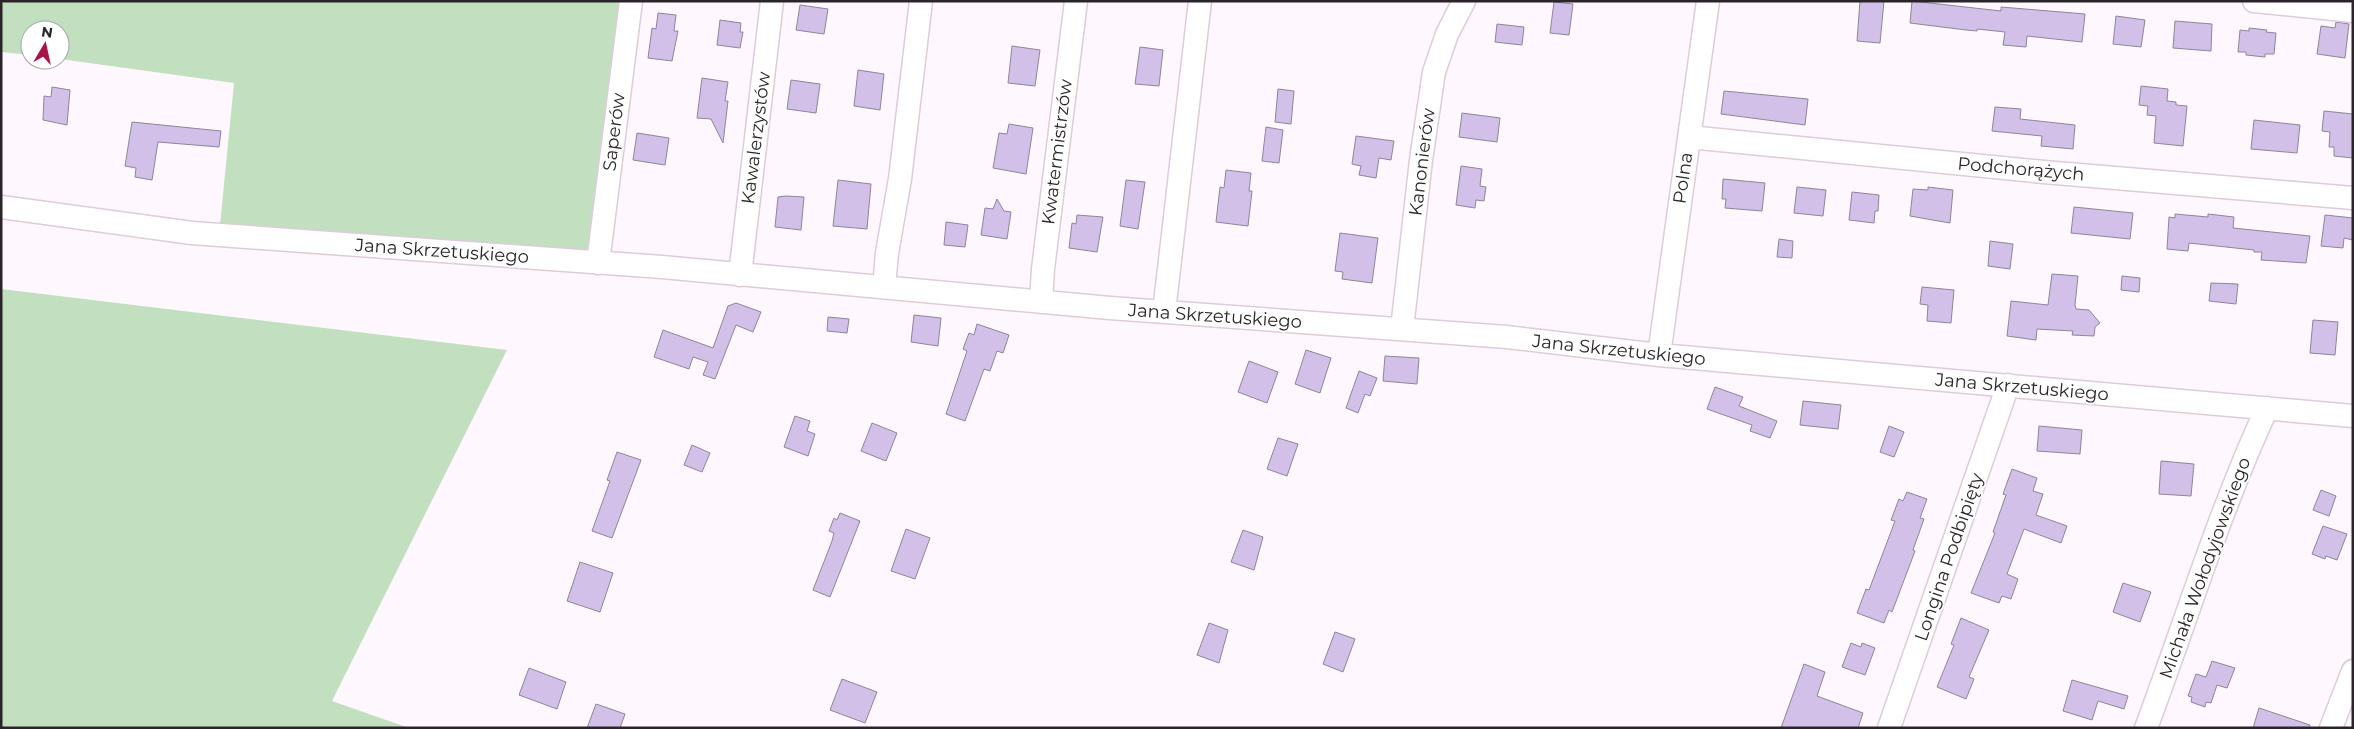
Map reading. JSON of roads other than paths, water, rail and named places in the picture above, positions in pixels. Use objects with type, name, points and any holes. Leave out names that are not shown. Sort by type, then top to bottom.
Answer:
[{"type":"street","name":"Saperów","points":[[598,263],[631,1]]},
{"type":"street","name":"Kawalerzystów","points":[[740,275],[772,1]]},
{"type":"street","points":[[884,287],[887,253],[900,179],[922,1]]},
{"type":"street","name":"Kwatermistrzów","points":[[1041,302],[1044,259],[1076,1]]},
{"type":"street","points":[[1164,312],[1200,1]]},
{"type":"street","name":"Kanonierów","points":[[1402,330],[1421,160],[1434,72],[1447,34],[1464,1]]},
{"type":"street","name":"Polna","points":[[1659,355],[1708,1]]},
{"type":"street","points":[[2254,1],[2353,11]]},
{"type":"street","name":"Podchorążych","points":[[1689,136],[2044,172],[2353,198]]},
{"type":"street","name":"Jana Skrzetuskiego","points":[[1,207],[192,233],[598,263],[1041,302],[1507,338],[1659,355],[2353,416]]},
{"type":"street","name":"Longina Podbipięty","points":[[1889,728],[2008,385]]},
{"type":"street","name":"Michała Wołodyjowskiego","points":[[2146,728],[2221,518],[2267,408]]},
{"type":"street","points":[[2331,728],[2353,671]]}]
